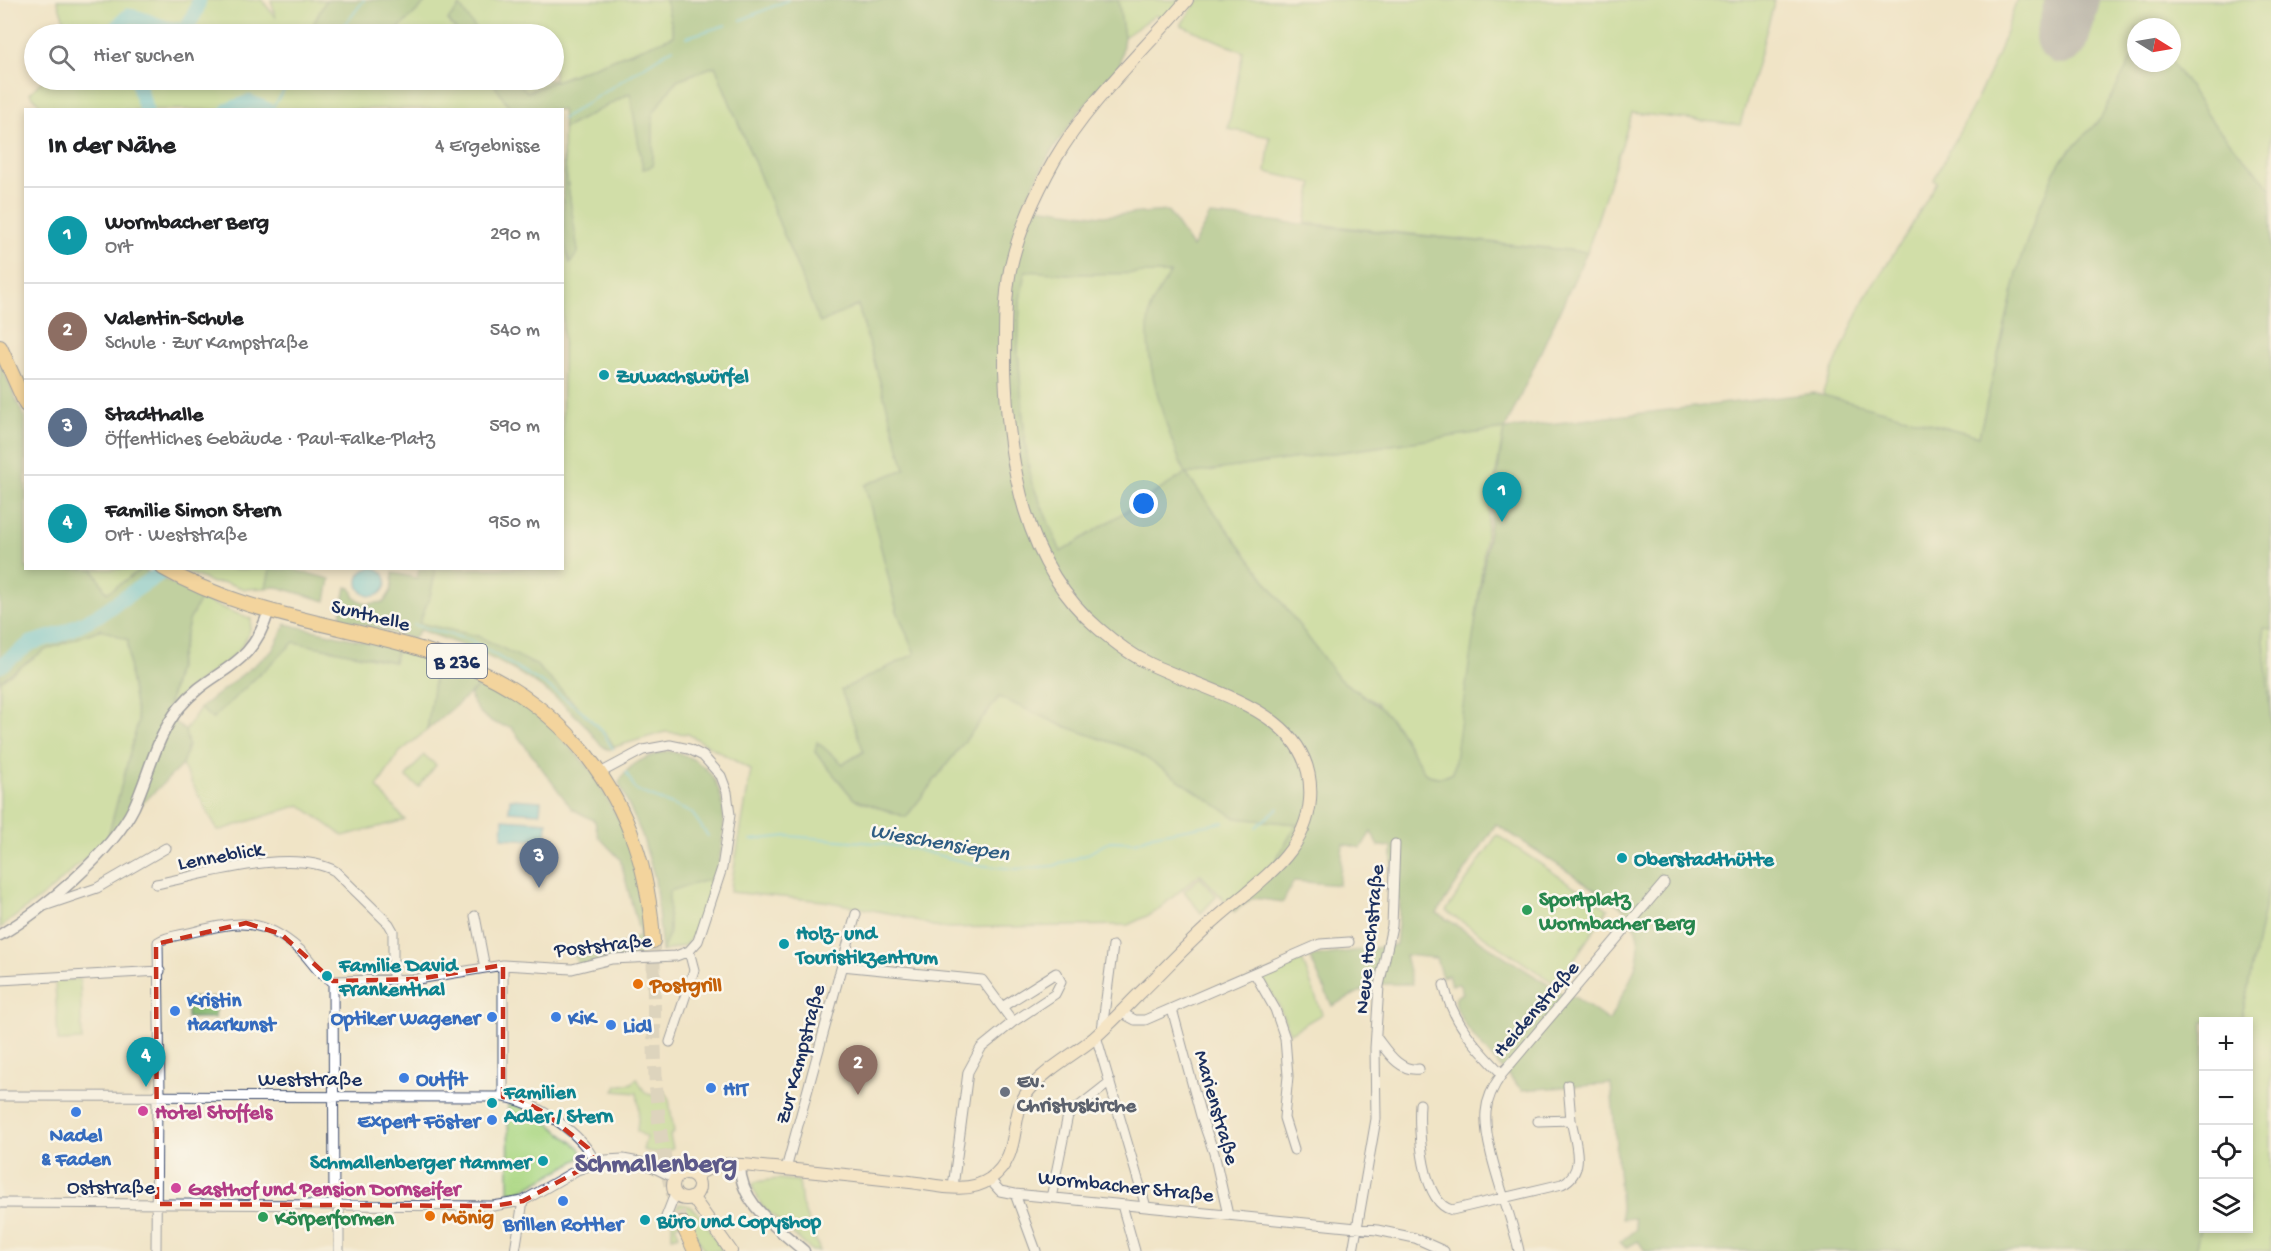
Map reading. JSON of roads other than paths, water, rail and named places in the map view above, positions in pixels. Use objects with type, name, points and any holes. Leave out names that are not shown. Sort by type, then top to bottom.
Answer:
[{"type":"main road","points":[[693,1198],[681,1199],[675,1194],[673,1186],[675,1178],[683,1173],[695,1176],[718,1165],[809,1171],[953,1187],[970,1187],[989,1179],[1003,1166],[1012,1149],[1020,1108],[1030,1088],[1099,1033],[1217,917],[1264,878],[1287,854],[1305,824],[1311,790],[1306,765],[1296,745],[1283,730],[1265,715],[1235,699],[1140,659],[1093,624],[1062,590],[1044,560],[1031,529],[1020,494],[1011,441],[1006,380],[1005,315],[1011,268],[1025,221],[1053,163],[1084,116],[1187,0]]},
{"type":"main road","points":[[0,347],[24,401]]},
{"type":"main road","name":"B 236","points":[[167,570],[212,592],[268,610]]},
{"type":"main road","name":"Sunthelle","points":[[268,610],[431,651],[478,669],[518,692],[546,713],[567,733],[600,773]]},
{"type":"main road","name":"B 236","points":[[600,773],[623,813],[642,862],[650,903],[653,941]]},
{"type":"main road","points":[[693,1198],[699,1188],[695,1176]]},
{"type":"main road","points":[[693,1198],[731,1251]]},
{"type":"main road","points":[[682,1223],[695,1251]]},
{"type":"street","points":[[0,935],[41,906],[102,852],[134,806],[170,720],[189,696],[250,650],[261,633],[268,610]]},
{"type":"street","points":[[600,773],[643,750],[661,745],[689,748],[709,760],[721,777],[728,799],[730,815],[723,868],[698,941],[689,951],[694,967],[670,1042]]},
{"type":"street","name":"Neue Hochstraße","points":[[1353,1251],[1376,1119],[1376,1037],[1379,986],[1390,936],[1394,900],[1395,844]]},
{"type":"street","points":[[41,906],[90,891],[166,848]]},
{"type":"street","name":"Lenneblick","points":[[156,884],[251,864],[299,863],[327,866],[335,871],[389,924],[393,932],[393,980]]},
{"type":"street","name":"Heidenstraße","points":[[1519,1251],[1488,1135],[1486,1117],[1490,1095],[1502,1074],[1664,883]]},
{"type":"street","name":"Zur Kampstraße","points":[[786,1169],[856,914]]},
{"type":"street","points":[[475,916],[485,968]]},
{"type":"street","points":[[156,1251],[159,971],[156,947],[159,940],[233,923],[246,923],[281,934],[310,958],[324,976],[333,981],[333,1096],[339,1251]]},
{"type":"street","points":[[1120,1012],[1140,1021],[1255,974],[1320,944],[1349,942]]},
{"type":"street","points":[[1113,946],[1099,1033],[1110,1082],[1146,1208]]},
{"type":"street","name":"Poststraße","points":[[333,981],[418,979],[503,966],[572,969],[612,960],[676,956],[689,951]]},
{"type":"street","points":[[503,966],[503,1097]]},
{"type":"street","points":[[842,966],[982,980],[1013,1022]]},
{"type":"street","points":[[0,980],[159,971]]},
{"type":"street","points":[[953,1187],[968,1072],[981,1048],[1056,992],[1061,982],[1056,973],[1002,1007]]},
{"type":"street","points":[[1255,974],[1275,1009],[1285,1038],[1288,1076],[1284,1118],[1294,1150]]},
{"type":"street","name":"Heidenstraße","points":[[1444,985],[1451,1009],[1460,1027],[1502,1074]]},
{"type":"street","name":"Marienstraße","points":[[1172,1009],[1201,1116],[1214,1153],[1228,1215]]},
{"type":"street","name":"Neue Hochstraße","points":[[1376,1037],[1397,1062],[1410,1070],[1419,1069]]},
{"type":"street","points":[[1051,1198],[1068,1115],[1110,1082]]},
{"type":"street","points":[[1420,1104],[1418,1132],[1421,1151],[1437,1201],[1446,1208],[1458,1210],[1562,1184],[1572,1178],[1578,1163],[1568,1085]]},
{"type":"street","name":"Weststraße","points":[[0,1096],[158,1094],[503,1097],[519,1099],[545,1113],[588,1148],[595,1162]]},
{"type":"street","points":[[1538,1120],[1571,1120]]},
{"type":"street","name":"Oststraße","points":[[0,1203],[493,1206],[523,1201],[595,1162],[616,1158],[654,1166],[675,1178]]},
{"type":"street","points":[[740,1165],[742,1182],[755,1207],[804,1251]]},
{"type":"street","name":"Wormbacher Straße","points":[[989,1179],[1000,1191],[1015,1194],[1356,1227],[1404,1234],[1444,1251]]},
{"type":"street","points":[[666,1217],[675,1194]]},
{"type":"street","points":[[1015,1194],[1036,1251]]},
{"type":"street","points":[[515,1251],[523,1201]]},
{"type":"street","points":[[1122,1205],[1135,1251]]},
{"type":"water","points":[[365,570],[379,570],[385,577],[385,587],[377,595],[367,595],[359,587],[359,577]]},
{"type":"water","points":[[510,799],[541,801],[540,813],[509,811]]},
{"type":"water","points":[[503,819],[547,822],[546,841],[502,838]]},
{"type":"waterway","points":[[189,24],[199,0]]},
{"type":"waterway","points":[[344,24],[364,0]]},
{"type":"waterway","points":[[741,20],[788,0]]},
{"type":"waterway","points":[[120,24],[128,16],[157,24]]},
{"type":"waterway","points":[[687,37],[726,25]]},
{"type":"waterway","points":[[564,118],[673,48]]},
{"type":"waterway","points":[[140,90],[145,108]]},
{"type":"waterway","points":[[272,108],[284,90]]},
{"type":"waterway","points":[[233,108],[249,102],[263,108]]},
{"type":"waterway","points":[[0,666],[31,643],[61,634],[100,614],[165,570]]},
{"type":"waterway","name":"Wieschensiepen","points":[[414,625],[470,640],[544,684],[581,710],[602,731],[613,749]]},
{"type":"waterway","name":"Wieschensiepen","points":[[626,772],[636,790],[692,813],[708,836]]},
{"type":"waterway","name":"Wieschensiepen","points":[[1256,827],[1278,808]]},
{"type":"waterway","name":"Wieschensiepen","points":[[751,840],[788,836],[875,843],[910,848],[977,865],[1016,869],[1053,866],[1086,855],[1110,841],[1136,842],[1153,835],[1224,822]]},
{"type":"tunnel","points":[[653,941],[656,1084],[659,1118],[671,1187],[682,1223]]},
{"type":"place","name":"Zuwachswürfel","points":[[604,375]]},
{"type":"place","name":"Wormbacher Berg","points":[[1502,522]]},
{"type":"place","name":"Oberstadthütte","points":[[1622,858]]},
{"type":"place","name":"Stadthalle","points":[[539,888]]},
{"type":"place","name":"Sportplatz Wormbacher Berg","points":[[1527,910]]},
{"type":"place","name":"Holz- und Touristikzentrum","points":[[784,944]]},
{"type":"place","name":"Familie David Frankenthal","points":[[327,976]]},
{"type":"place","name":"Postgrill","points":[[638,984]]},
{"type":"place","name":"Kristin Haarkunst","points":[[175,1011]]},
{"type":"place","name":"Optiker Wagener","points":[[492,1017]]},
{"type":"place","name":"KiK","points":[[556,1017]]},
{"type":"place","name":"Lidl","points":[[611,1025]]},
{"type":"place","name":"Outfit","points":[[404,1078]]},
{"type":"place","name":"Familie Simon Stern","points":[[146,1087]]},
{"type":"place","name":"HIT","points":[[711,1088]]},
{"type":"place","name":"Ev. Christuskirche","points":[[1005,1092]]},
{"type":"place","name":"Valentin-Schule","points":[[858,1095]]},
{"type":"place","name":"Familien Adler / Stern","points":[[492,1103]]},
{"type":"place","name":"Hotel Stoffels","points":[[143,1111]]},
{"type":"place","name":"Nadel & Faden","points":[[76,1112]]},
{"type":"place","name":"Expert Föster","points":[[492,1120]]},
{"type":"place","name":"Schmallenberger Hammer","points":[[543,1161]]},
{"type":"place","name":"Gasthof und Pension Dornseifer","points":[[176,1188]]},
{"type":"place","name":"Brillen Rottler","points":[[563,1201]]},
{"type":"place","name":"Mönig","points":[[430,1216]]},
{"type":"place","name":"Körperformen","points":[[263,1217]]},
{"type":"place","name":"Büro und Copyshop","points":[[645,1220]]},
{"type":"district","name":"Schmallenberg","points":[[656,1162]]}]
